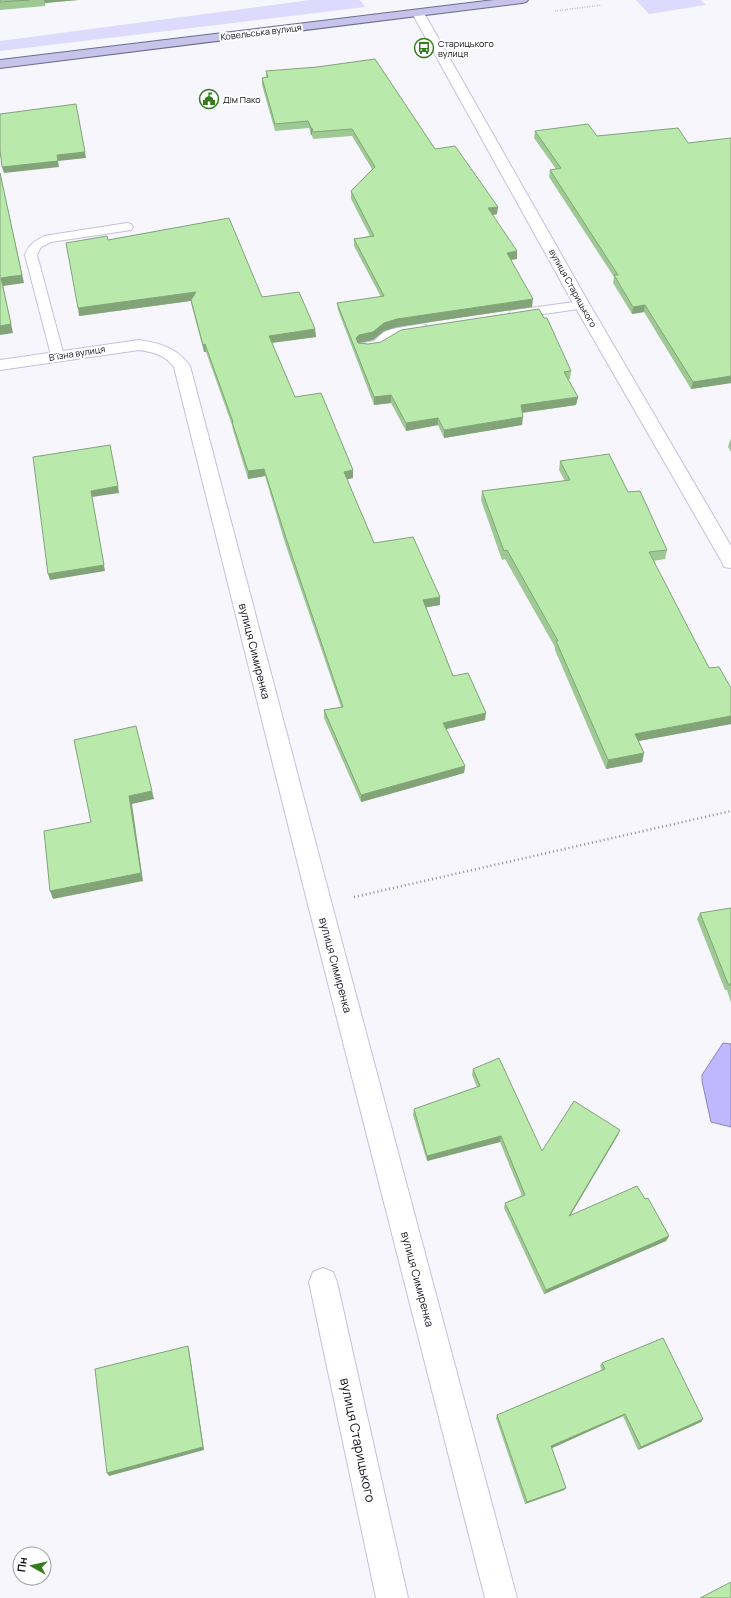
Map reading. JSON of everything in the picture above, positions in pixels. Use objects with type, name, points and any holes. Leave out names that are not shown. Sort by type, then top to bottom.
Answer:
[{"type":"main road","name":"Ковельська вулиця","points":[[0,64],[522,0]]},
{"type":"street","name":"вулиця Старицького","points":[[418,13],[582,305],[731,562]]},
{"type":"street","name":"В'їзна вулиця","points":[[0,365],[124,346],[139,345],[154,347]]},
{"type":"street","name":"вулиця Симиренка","points":[[154,347],[167,351],[176,358],[182,366],[320,905],[501,1598]]},
{"type":"street","name":"вулиця Старицького","points":[[323,1282],[392,1598]]},
{"type":"lane","points":[[58,356],[31,255],[32,249],[39,243],[48,239],[126,227]]},
{"type":"lane","points":[[500,317],[582,305]]},
{"type":"lane","points":[[364,347],[378,344],[389,335],[397,332],[437,326]]},
{"type":"path","points":[[555,11],[602,5]]},
{"type":"path","points":[[320,905],[561,852],[731,811]]},
{"type":"shaded area","points":[[310,0],[360,0],[365,7],[0,51],[0,41]]},
{"type":"shaded area","points":[[636,0],[701,0],[706,5],[649,14]]},
{"type":"shaded area","points":[[723,1043],[731,1044],[731,1127],[711,1122],[702,1081],[702,1075]]},
{"type":"building","points":[[0,0],[29,0],[0,2]]},
{"type":"building","points":[[375,59],[435,149],[455,146],[498,207],[488,208],[517,251],[507,253],[533,299],[397,319],[384,323],[373,332],[359,335],[356,338],[358,343],[368,344],[381,342],[401,330],[539,309],[544,318],[547,318],[571,371],[564,372],[578,397],[521,405],[523,417],[444,430],[438,418],[406,423],[391,395],[374,397],[337,303],[384,296],[354,239],[374,236],[351,191],[375,167],[352,129],[313,132],[308,121],[275,124],[262,78],[268,77],[266,71],[317,67]]},
{"type":"building","points":[[76,104],[85,152],[57,155],[58,161],[2,167],[0,150],[0,114]]},
{"type":"building","points":[[588,124],[597,136],[678,128],[688,143],[731,138],[731,376],[693,382],[645,305],[633,307],[614,275],[618,275],[550,170],[561,168],[535,131]]},
{"type":"building","points":[[0,173],[22,275],[1,278],[11,324],[0,326]]},
{"type":"building","points":[[229,218],[262,297],[299,292],[315,329],[269,336],[295,397],[321,393],[353,470],[344,472],[374,543],[413,537],[440,597],[423,600],[453,676],[468,673],[486,713],[443,723],[465,766],[361,795],[324,710],[343,707],[264,469],[248,471],[233,422],[205,344],[203,345],[191,300],[196,292],[78,308],[66,243],[107,236],[108,240]]},
{"type":"building","points":[[110,445],[118,486],[91,491],[104,565],[48,574],[33,457]]},
{"type":"building","points":[[609,454],[628,492],[640,491],[667,550],[649,552],[709,668],[719,667],[731,688],[731,716],[635,734],[644,753],[608,760],[556,641],[558,641],[507,550],[504,551],[482,491],[570,480],[560,461]]},
{"type":"building","points":[[136,726],[152,791],[129,796],[141,873],[50,891],[44,831],[91,822],[74,740]]},
{"type":"building","points":[[731,908],[731,986],[728,984],[700,913]]},
{"type":"building","points":[[499,1058],[542,1151],[574,1101],[620,1130],[569,1216],[637,1186],[645,1199],[648,1198],[669,1236],[546,1290],[505,1203],[525,1195],[501,1136],[427,1156],[414,1109],[480,1086],[473,1069]]},
{"type":"building","points":[[663,1338],[703,1419],[641,1447],[625,1414],[551,1446],[566,1488],[527,1502],[497,1415],[605,1369],[602,1363]]},
{"type":"building","points":[[188,1346],[203,1447],[107,1473],[95,1369]]},
{"type":"building","points":[[731,1582],[731,1598],[700,1598]]},
{"type":"place","name":"Старицького вулиця","points":[[424,48]]},
{"type":"place","name":"Дім Пако","points":[[209,99]]}]
